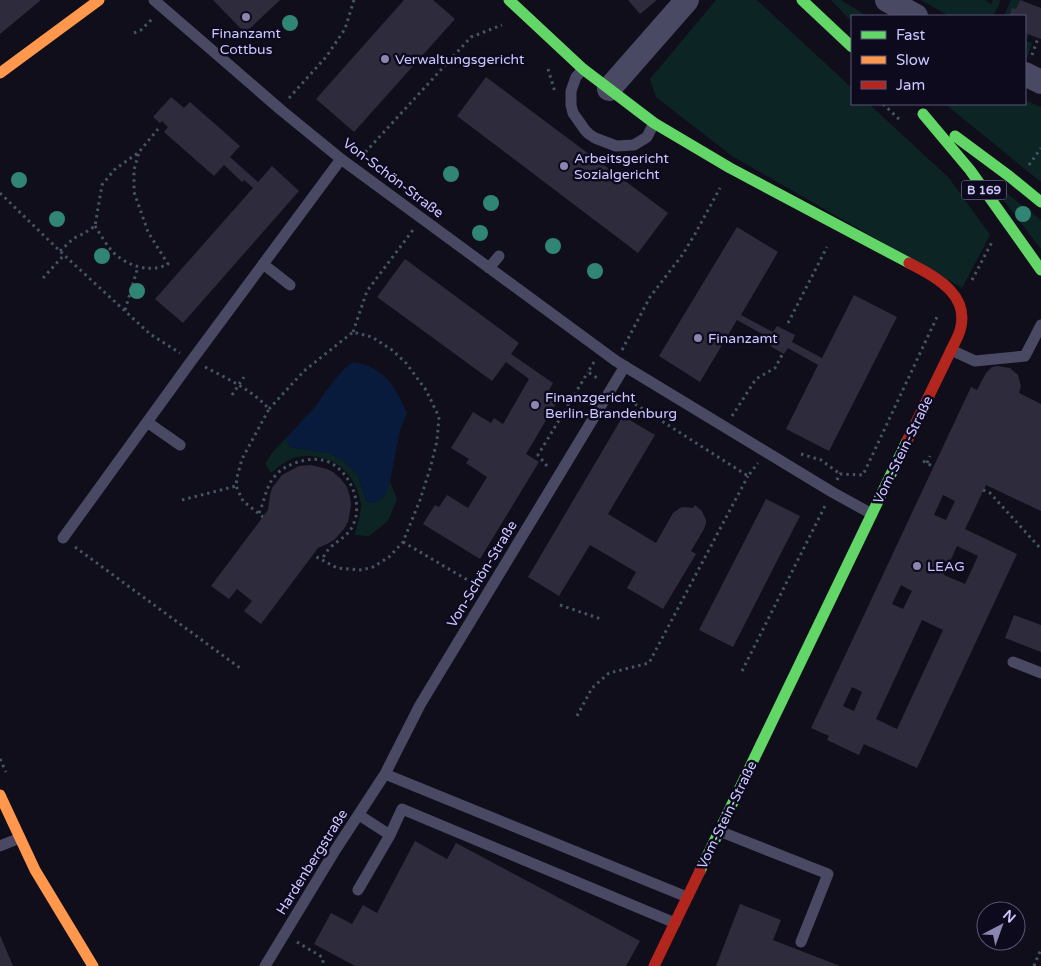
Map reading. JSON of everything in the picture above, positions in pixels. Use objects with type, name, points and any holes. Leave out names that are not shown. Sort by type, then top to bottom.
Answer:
[{"type":"street","points":[[0,73],[98,0]]},
{"type":"street","points":[[509,0],[583,69],[654,124],[730,168],[932,275],[946,284],[957,297]]},
{"type":"street","points":[[609,89],[687,0]]},
{"type":"street","points":[[802,0],[851,46]]},
{"type":"street","points":[[887,0],[914,15]]},
{"type":"street","name":"B 169","points":[[914,105],[970,170],[1041,270]]},
{"type":"street","name":"B 169","points":[[923,114],[1009,176],[1041,202]]},
{"type":"street","name":"Vom-Stein-Straße","points":[[654,966],[961,328],[961,312],[957,297]]},
{"type":"street","points":[[0,795],[35,870],[93,966]]},
{"type":"lane","name":"Von-Schön-Straße","points":[[154,0],[281,110],[341,159],[620,364],[832,492],[872,514]]},
{"type":"lane","points":[[583,69],[573,84],[571,105],[573,113],[589,134],[616,146],[634,145],[647,137],[654,124]]},
{"type":"lane","points":[[63,538],[341,159]]},
{"type":"lane","points":[[489,268],[498,256]]},
{"type":"lane","points":[[263,264],[290,285]]},
{"type":"lane","points":[[951,350],[975,361],[1024,356],[1041,325]]},
{"type":"lane","name":"Von-Schön-Straße","points":[[385,774],[420,705],[557,477],[620,364]]},
{"type":"lane","points":[[147,422],[180,445]]},
{"type":"lane","points":[[1013,662],[1041,673]]},
{"type":"lane","points":[[385,774],[687,897]]},
{"type":"lane","name":"Hardenbergstraße","points":[[265,966],[336,849],[385,774]]},
{"type":"lane","points":[[358,890],[390,835],[402,809],[675,923]]},
{"type":"lane","points":[[359,815],[390,835]]},
{"type":"lane","points":[[719,831],[828,874],[801,942]]},
{"type":"lane","points":[[0,846],[20,838]]},
{"type":"path","points":[[290,98],[326,57],[345,29],[354,0]]},
{"type":"path","points":[[360,158],[471,37],[504,24]]},
{"type":"path","points":[[1031,73],[1038,38]]},
{"type":"path","points":[[139,152],[134,170],[134,192],[148,232],[168,264],[160,268],[144,269],[126,262],[106,243],[95,226],[102,185],[114,170],[139,152],[158,129]]},
{"type":"path","points":[[620,364],[650,297],[683,254],[730,168]]},
{"type":"path","points":[[0,193],[150,334],[192,360],[239,385],[269,409]]},
{"type":"path","points":[[60,251],[74,238],[95,226]]},
{"type":"path","points":[[263,517],[243,501],[236,486],[242,459],[269,409],[304,370],[354,332],[367,291],[416,226]]},
{"type":"path","points":[[788,323],[838,226]]},
{"type":"path","points":[[957,297],[966,291],[993,241]]},
{"type":"path","points":[[43,278],[64,255]]},
{"type":"path","points":[[124,310],[138,267]]},
{"type":"path","points":[[313,555],[337,568],[362,570],[373,567],[389,557],[403,542],[420,500],[437,441],[439,417],[426,390],[406,363],[392,350],[372,337],[354,332]]},
{"type":"path","points":[[729,421],[756,379],[774,368],[782,355]]},
{"type":"path","points":[[557,477],[538,455],[588,372]]},
{"type":"path","points":[[232,396],[244,377]]},
{"type":"path","points":[[797,453],[821,460],[840,474]]},
{"type":"path","points":[[930,456],[925,462],[934,466]]},
{"type":"path","points":[[259,513],[269,485],[275,475],[283,469],[307,459],[326,461],[336,467],[345,474],[356,497],[354,524],[347,535],[329,549],[322,559]]},
{"type":"path","points":[[577,716],[592,688],[609,673],[649,662],[748,476]]},
{"type":"path","points":[[182,500],[236,486]]},
{"type":"path","points":[[983,490],[990,493],[1041,549]]},
{"type":"path","points":[[63,538],[240,668]]},
{"type":"path","points":[[403,542],[488,592]]},
{"type":"path","points":[[560,605],[601,619]]},
{"type":"path","points":[[284,934],[322,958],[324,966]]},
{"type":"path","points":[[1034,966],[1041,949]]},
{"type":"green space","points":[[716,0],[757,0],[851,87],[851,105],[870,105],[949,178],[990,235],[962,288],[732,156],[656,97],[650,79]]},
{"type":"green space","points":[[831,0],[841,0],[865,15],[851,15],[851,21]]},
{"type":"green space","points":[[921,0],[985,0],[991,4],[993,0],[1000,0],[994,15],[947,15]]},
{"type":"green space","points":[[1011,0],[1020,0],[1016,9],[1012,8],[1009,15],[1004,15]]},
{"type":"green space","points":[[1026,41],[1032,43],[1026,58]]},
{"type":"green space","points":[[1026,100],[1041,107],[1041,182],[946,105],[1026,105]]},
{"type":"green space","points":[[1005,192],[1041,220],[1041,249],[1001,197]]},
{"type":"green space","points":[[286,438],[290,447],[329,453],[344,461],[358,475],[367,503],[380,500],[387,491],[390,482],[397,499],[388,521],[369,536],[355,535],[361,508],[358,493],[355,484],[345,470],[331,461],[314,456],[300,456],[286,462],[271,473],[265,464]]},
{"type":"water","points":[[354,362],[372,368],[385,377],[397,393],[407,413],[400,430],[386,494],[377,502],[367,503],[358,475],[344,461],[329,453],[290,447],[286,438],[314,408],[336,378]]},
{"type":"building","points":[[0,0],[41,0],[0,34]]},
{"type":"building","name":"Finanzamt Cottbus","points":[[213,0],[280,0],[245,33]]},
{"type":"building","name":"Verwaltungsgericht","points":[[404,0],[433,0],[455,19],[354,132],[316,99]]},
{"type":"building","points":[[628,0],[657,0],[640,14]]},
{"type":"building","points":[[1020,0],[1041,8],[1041,39],[1026,33],[1026,15],[1009,15],[1012,8],[1016,9]]},
{"type":"building","name":"Arbeitsgericht Sozialgericht","points":[[486,77],[668,213],[638,253],[457,116]]},
{"type":"building","points":[[171,97],[184,108],[190,102],[240,146],[230,157],[258,182],[272,166],[299,191],[183,323],[155,299],[253,188],[244,180],[242,182],[224,165],[214,176],[164,132],[168,127],[162,121],[160,123],[153,117]]},
{"type":"building","name":"Finanzamt","points":[[737,227],[778,252],[741,315],[773,332],[777,326],[795,335],[792,342],[822,358],[854,295],[897,317],[829,451],[786,429],[818,365],[788,348],[784,354],[770,346],[773,340],[737,320],[700,382],[659,356]]},
{"type":"building","name":"Finanzgericht Berlin-Brandenburg","points":[[405,259],[519,343],[511,354],[553,383],[549,390],[560,397],[526,454],[539,462],[480,559],[423,524],[435,505],[439,507],[447,495],[468,508],[487,477],[466,463],[469,459],[451,448],[473,412],[491,423],[494,418],[503,424],[529,379],[506,362],[492,381],[377,297]]},
{"type":"building","name":"LEAG","points":[[992,367],[1010,368],[1018,375],[1021,386],[1019,393],[1041,404],[1041,511],[986,485],[965,529],[1017,554],[917,768],[864,744],[859,755],[827,740],[829,736],[811,728],[971,387],[977,390],[986,373]],"holes":[[[943,495],[955,501],[946,520],[934,515]],[[957,546],[978,556],[965,584],[944,575]],[[901,585],[912,591],[903,609],[892,604]],[[922,620],[943,630],[897,729],[876,719]],[[852,687],[862,692],[854,711],[843,706]]]},
{"type":"building","points":[[623,416],[655,435],[608,514],[656,543],[673,513],[680,508],[693,508],[695,505],[702,511],[706,520],[704,529],[691,551],[696,554],[663,609],[627,588],[636,572],[590,545],[559,596],[528,577]]},
{"type":"building","points":[[311,465],[333,472],[347,487],[351,505],[348,522],[334,540],[318,548],[261,624],[244,611],[252,601],[237,589],[229,599],[211,586],[268,510],[272,488],[282,475],[299,466]]},
{"type":"building","points":[[766,499],[800,516],[733,647],[699,630]]},
{"type":"building","points":[[1014,615],[1041,625],[1041,652],[1005,638]]},
{"type":"building","points":[[415,841],[447,859],[456,843],[640,941],[626,966],[355,966],[314,944],[331,913],[352,924],[363,905],[377,913]]},
{"type":"building","points":[[740,904],[781,920],[773,940],[840,966],[716,966]]},
{"type":"building","points":[[0,935],[13,966],[0,966]]},
{"type":"traffic: fast","points":[[509,0],[583,69],[654,123],[730,168],[909,263]]},
{"type":"traffic: fast","points":[[802,0],[851,46]]},
{"type":"traffic: fast","points":[[923,114],[970,170],[1041,270]]},
{"type":"traffic: fast","points":[[955,136],[1041,202]]},
{"type":"traffic: fast","points":[[700,871],[907,441]]},
{"type":"traffic: slow","points":[[0,73],[99,0]]},
{"type":"traffic: slow","points":[[0,795],[35,870],[93,966]]},
{"type":"traffic: jam","points":[[907,441],[958,336],[962,322],[961,310],[950,290],[931,275],[909,263]]},
{"type":"traffic: jam","points":[[654,966],[700,871]]},
{"type":"place","name":"Finanzamt Cottbus","points":[[246,17]]},
{"type":"place","name":"Verwaltungsgericht","points":[[385,59]]},
{"type":"place","name":"Arbeitsgericht Sozialgericht","points":[[564,166]]},
{"type":"place","name":"Finanzamt","points":[[698,338]]},
{"type":"place","name":"Finanzgericht Berlin-Brandenburg","points":[[535,405]]},
{"type":"place","name":"LEAG","points":[[917,566]]}]
